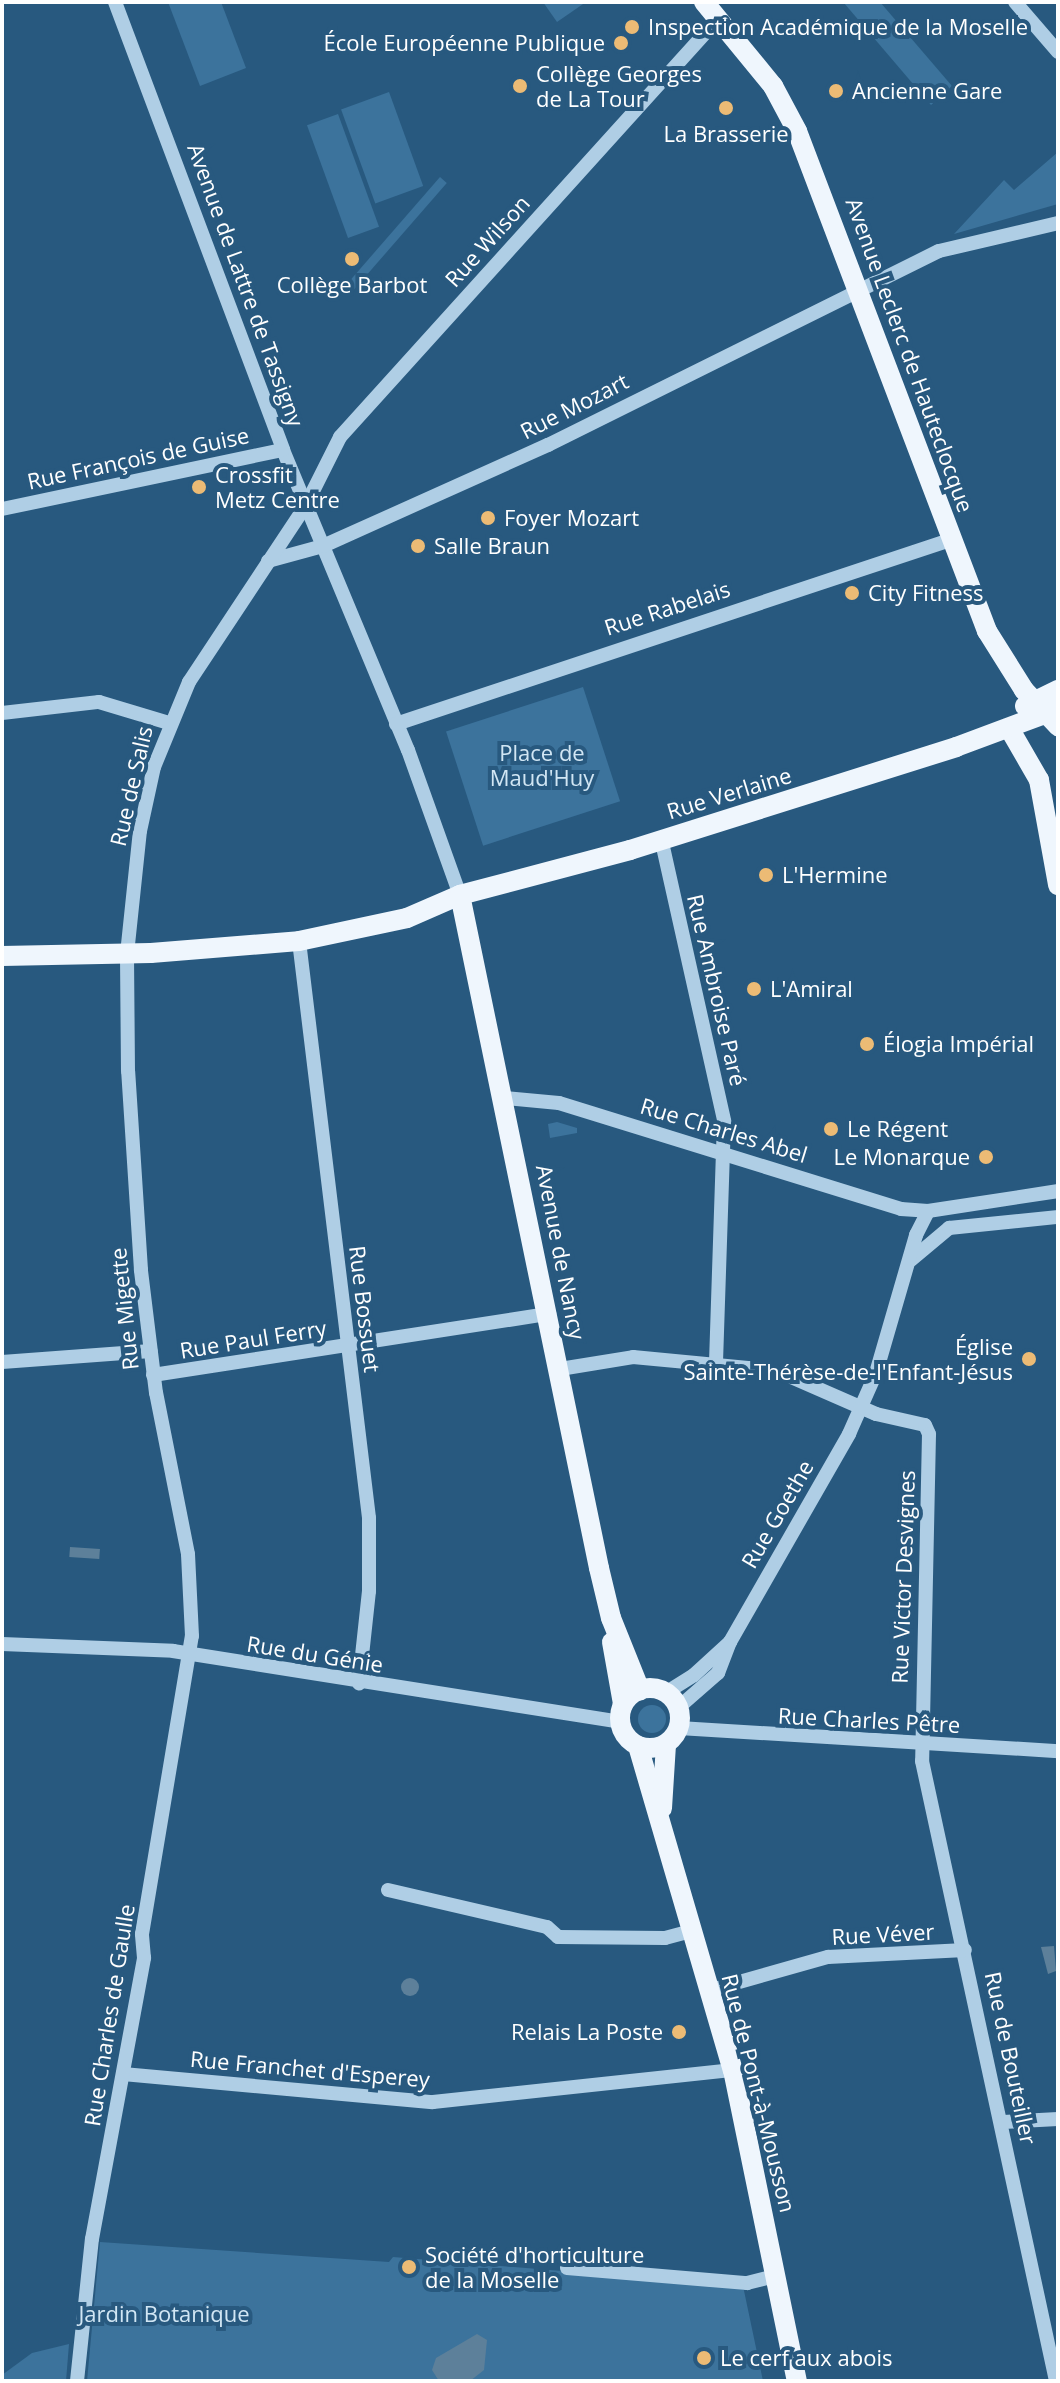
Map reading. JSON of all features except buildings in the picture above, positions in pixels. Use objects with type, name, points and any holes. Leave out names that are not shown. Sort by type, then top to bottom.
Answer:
[{"type":"main road","name":"Avenue Leclerc de Hauteclocque","points":[[704,2],[783,103],[859,286],[993,644],[1049,712]]},
{"type":"main road","points":[[1058,690],[1049,712],[1009,728],[1039,780],[1058,885]]},
{"type":"main road","name":"Rue Verlaine","points":[[2,956],[127,954],[299,941],[407,918],[460,895],[661,838],[1009,728]]},
{"type":"main road","name":"Avenue de Nancy","points":[[460,895],[505,1098],[611,1618],[622,1713]]},
{"type":"main road","name":"Avenue de Nancy","points":[[611,1618],[640,1690]]},
{"type":"main road","points":[[640,1690],[673,1699],[673,1736],[638,1746],[622,1713],[640,1690]]},
{"type":"main road","name":"Rue de Pont-à-Mousson","points":[[662,1820],[673,1736]]},
{"type":"main road","name":"Rue de Pont-à-Mousson","points":[[638,1746],[733,2070],[797,2381]]},
{"type":"street","name":"Avenue de Lattre de Tassigny","points":[[115,2],[283,450],[396,724],[460,895]]},
{"type":"street","points":[[1015,2],[1057,50]]},
{"type":"street","name":"Rue Wilson","points":[[306,505],[340,437],[718,19]]},
{"type":"street","name":"Rue Mozart","points":[[323,546],[548,445],[859,286],[958,243],[1058,223]]},
{"type":"street","name":"Rue François de Guise","points":[[2,509],[283,450]]},
{"type":"street","name":"Rue de Salis","points":[[127,954],[140,831],[169,723],[214,639],[306,505]]},
{"type":"street","name":"Rue Rabelais","points":[[396,724],[953,539]]},
{"type":"street","points":[[268,561],[323,546]]},
{"type":"street","points":[[2,713],[99,702],[169,723]]},
{"type":"street","name":"Rue Ambroise Paré","points":[[661,838],[724,1121],[716,1366]]},
{"type":"street","name":"Rue Bossuet","points":[[299,941],[369,1518],[369,1591],[359,1683]]},
{"type":"street","name":"Rue Migette","points":[[127,954],[133,1163],[153,1375],[188,1554],[191,1655]]},
{"type":"street","name":"Rue Charles Abel","points":[[505,1098],[559,1103],[901,1209],[928,1211]]},
{"type":"street","points":[[928,1211],[1057,1190]]},
{"type":"street","points":[[928,1211],[949,1228]]},
{"type":"street","name":"Rue Goethe","points":[[673,1699],[718,1673],[730,1642],[862,1408],[928,1211]]},
{"type":"street","points":[[911,1260],[949,1228],[1058,1217]]},
{"type":"street","name":"Rue Paul Ferry","points":[[153,1375],[549,1314]]},
{"type":"street","name":"Rue Paul Ferry","points":[[2,1362],[151,1351]]},
{"type":"street","points":[[560,1369],[633,1357],[716,1366],[789,1376],[862,1408]]},
{"type":"street","name":"Rue Victor Desvignes","points":[[862,1408],[925,1425],[929,1434],[921,1745]]},
{"type":"street","name":"Rue du Génie","points":[[2,1644],[191,1655],[359,1683],[622,1713]]},
{"type":"street","name":"Rue Charles de Gaulle","points":[[77,2381],[92,2239],[123,2074],[191,1655]]},
{"type":"street","name":"Rue Charles Pêtre","points":[[673,1736],[1058,1751]]},
{"type":"street","name":"Rue de Bouteiller","points":[[921,1745],[1056,2381]]},
{"type":"street","points":[[388,1890],[547,1927],[558,1937],[665,1938],[694,1930]]},
{"type":"street","name":"Rue Véver","points":[[711,1990],[828,1957],[965,1950]]},
{"type":"street","name":"Rue Franchet d'Esperey","points":[[123,2074],[433,2102],[733,2070]]},
{"type":"street","points":[[1003,2122],[1058,2119]]},
{"type":"street","points":[[567,2268],[747,2283],[776,2276]]},
{"type":"green space","points":[[168,2],[221,2],[246,68],[200,86]]},
{"type":"green space","points":[[543,2],[586,2],[557,22]]},
{"type":"green space","points":[[880,2],[952,86],[931,105],[844,3]]},
{"type":"green space","points":[[389,92],[423,186],[375,203],[341,109]]},
{"type":"green space","points":[[338,114],[379,227],[348,238],[307,125]]},
{"type":"green space","points":[[1058,152],[1058,204],[954,234],[1004,180],[1014,190]]},
{"type":"green space","points":[[440,177],[447,183],[348,297],[341,291]]},
{"type":"green space","name":"Place de Maud'Huy","points":[[583,687],[620,801],[483,846],[446,731]]},
{"type":"green space","points":[[557,1122],[577,1128],[577,1133],[550,1138],[548,1124]]},
{"type":"green space","points":[[652,1705],[662,1709],[666,1719],[662,1729],[652,1733],[642,1729],[638,1719],[642,1709]]},
{"type":"green space","name":"Jardin Botanique","points":[[100,2242],[389,2262],[393,2257],[743,2286],[763,2381],[87,2381]]},
{"type":"green space","points":[[69,2344],[66,2381],[2,2381],[2,2375],[32,2353]]},
{"type":"shaded area","points":[[70,1547],[100,1549],[99,1559],[69,1557]]},
{"type":"shaded area","points":[[1054,1946],[1056,1971],[1048,1974],[1041,1947]]},
{"type":"shaded area","points":[[410,1978],[419,1987],[410,1996],[401,1987]]},
{"type":"shaded area","points":[[477,2334],[487,2340],[484,2370],[470,2381],[439,2381],[432,2370],[436,2358]]},
{"type":"place","name":"Inspection Académique de la Moselle","points":[[632,27]]},
{"type":"place","name":"École Européenne Publique","points":[[621,43]]},
{"type":"place","name":"Collège Georges de La Tour","points":[[520,86]]},
{"type":"place","name":"Ancienne Gare","points":[[836,91]]},
{"type":"place","name":"La Brasserie","points":[[726,108]]},
{"type":"place","name":"Collège Barbot","points":[[352,259]]},
{"type":"place","name":"Crossfit Metz Centre","points":[[199,487]]},
{"type":"place","name":"Foyer Mozart","points":[[488,518]]},
{"type":"place","name":"Salle Braun","points":[[418,546]]},
{"type":"place","name":"City Fitness","points":[[852,593]]},
{"type":"place","name":"L'Hermine","points":[[766,875]]},
{"type":"place","name":"L'Amiral","points":[[754,989]]},
{"type":"place","name":"Élogia Impérial","points":[[867,1044]]},
{"type":"place","name":"Le Régent","points":[[831,1129]]},
{"type":"place","name":"Le Monarque","points":[[986,1157]]},
{"type":"place","name":"Église Sainte-Thérèse-de-l'Enfant-Jésus","points":[[1029,1359]]},
{"type":"place","name":"Relais La Poste","points":[[679,2032]]},
{"type":"place","name":"Société d'horticulture de la Moselle","points":[[409,2267]]},
{"type":"place","name":"Le cerf aux abois","points":[[704,2358]]}]
